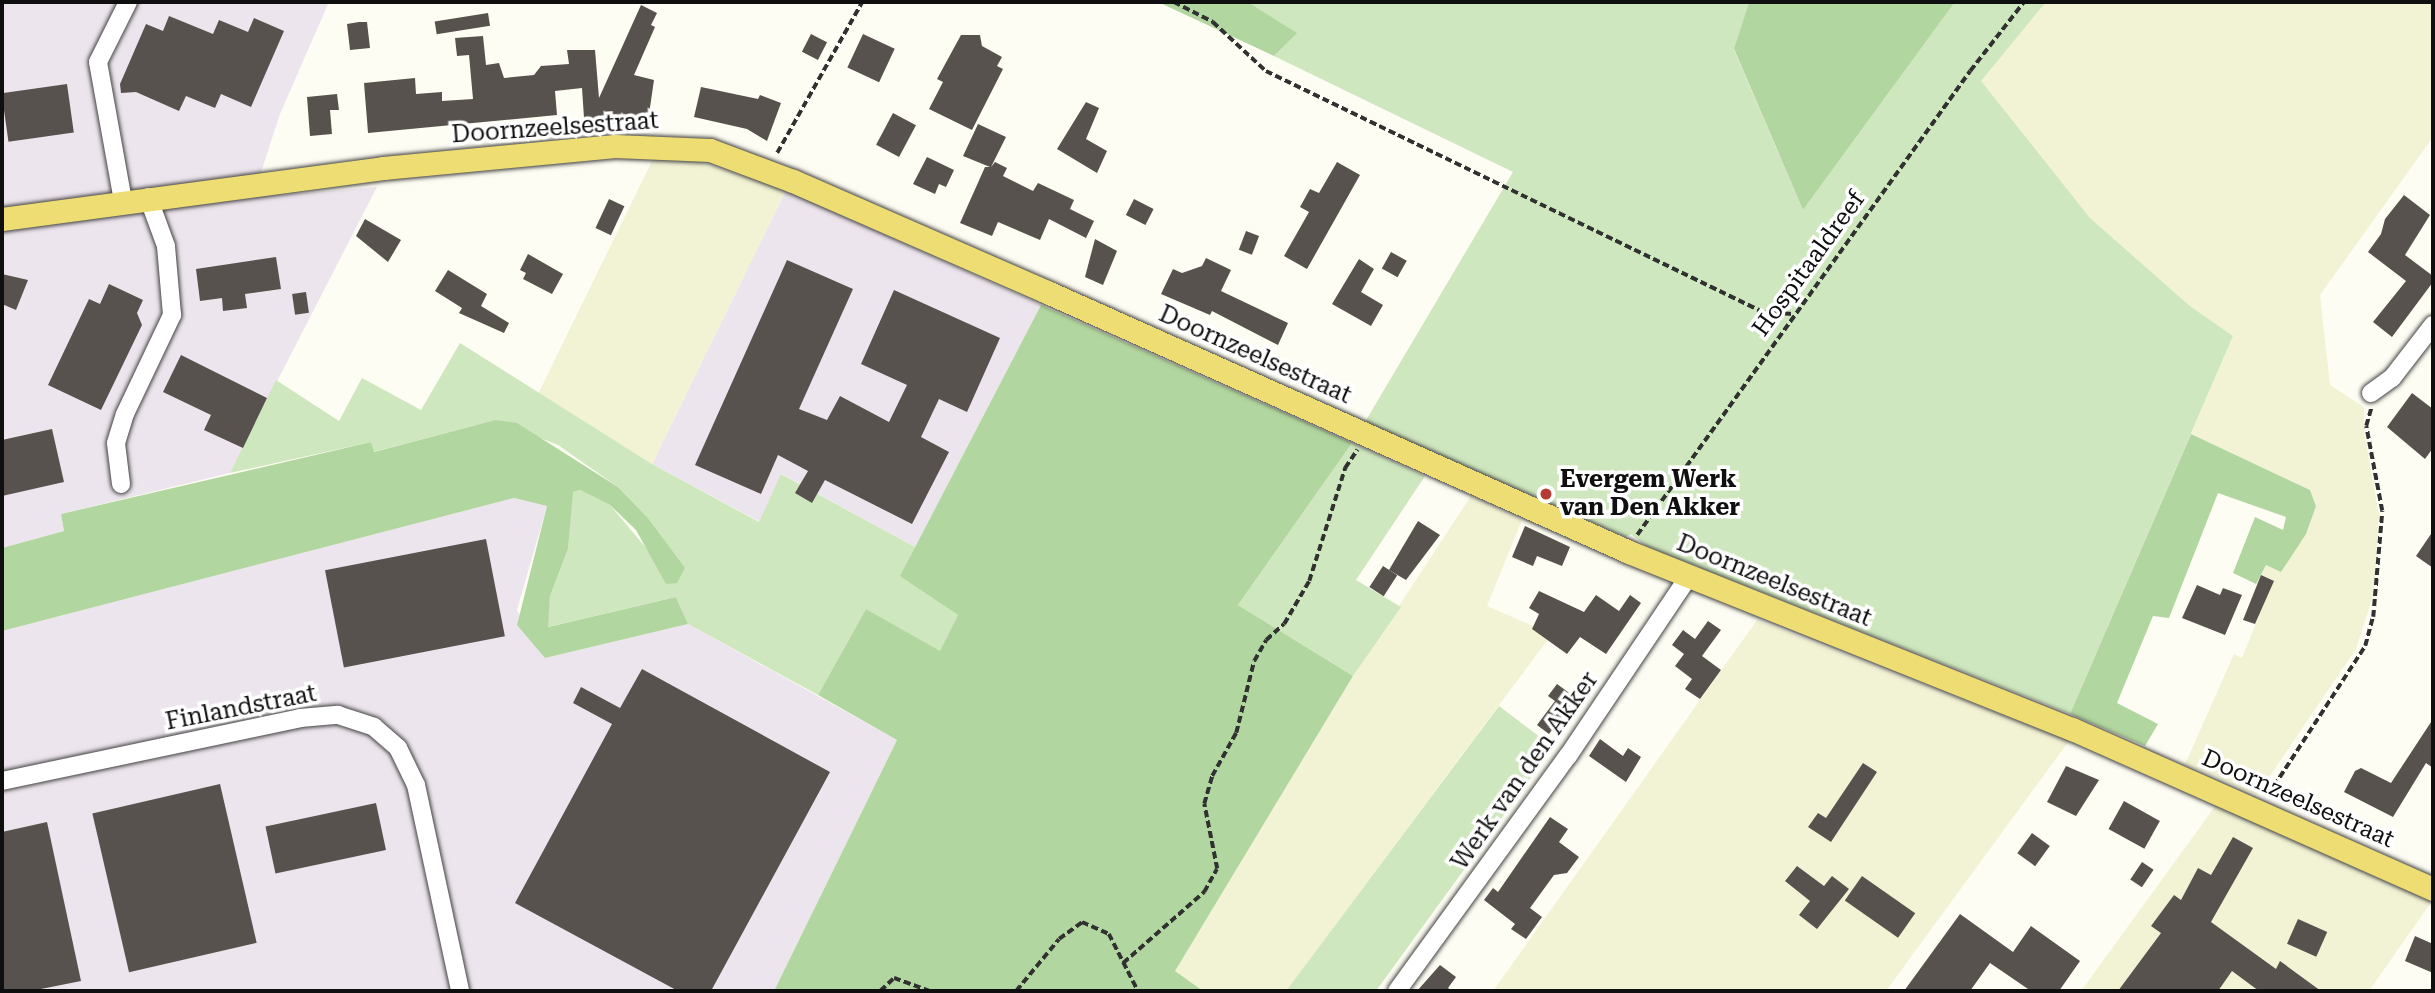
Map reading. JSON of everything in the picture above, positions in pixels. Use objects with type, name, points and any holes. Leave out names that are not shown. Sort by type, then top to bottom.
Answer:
[{"type":"main road","name":"Doornzeelsestraat","points":[[2,219],[148,197],[383,168],[615,146],[710,150],[769,171],[1368,434],[1629,552],[1976,689],[2259,809],[2433,889]]},
{"type":"street","points":[[123,201],[98,62],[128,2]]},
{"type":"street","points":[[121,484],[117,443],[125,414],[172,315],[166,246],[148,197]]},
{"type":"street","points":[[2371,393],[2392,378],[2433,325]]},
{"type":"street","name":"Werk van den Akker","points":[[1396,991],[1568,756],[1689,576]]},
{"type":"street","name":"Finlandstraat","points":[[2,781],[300,718],[338,715],[374,727],[398,748],[416,785],[460,991]]},
{"type":"path","points":[[769,171],[862,2]]},
{"type":"path","points":[[1174,2],[1213,22],[1278,77],[1763,312],[1793,314]]},
{"type":"path","name":"Hospitaaldreef","points":[[1629,552],[1640,527],[1793,314],[2024,2]]},
{"type":"path","points":[[2259,809],[2365,646],[2373,617],[2382,523],[2366,426],[2371,393]]},
{"type":"path","points":[[1123,963],[1204,892],[1217,869],[1204,804],[1212,776],[1236,733],[1254,660],[1266,640],[1284,624],[1309,581],[1345,468],[1368,434]]},
{"type":"path","points":[[1016,991],[1059,939],[1082,922],[1109,934],[1138,991]]},
{"type":"path","points":[[880,991],[894,978],[929,991]]},
{"type":"shaded area","points":[[2,2],[329,2],[280,114],[253,197],[377,187],[230,473],[61,514],[64,531],[2,548]]},
{"type":"shaded area","points":[[786,190],[1041,305],[915,547],[782,474],[760,522],[652,464]]},
{"type":"shaded area","points":[[514,498],[547,506],[517,610],[545,658],[688,624],[897,740],[774,991],[2,991],[2,631]]},
{"type":"green space","points":[[1158,2],[1248,2],[1297,33],[1274,56]]},
{"type":"green space","points":[[1248,2],[1749,2],[1734,50],[1803,210],[1955,2],[2046,2],[1981,81],[2090,218],[2190,306],[2233,336],[2070,714],[1646,546],[1631,534],[1626,537],[1365,422],[1513,172],[1274,56],[1296,33]]},
{"type":"green space","points":[[1749,2],[1955,2],[1803,210],[1734,49]]},
{"type":"green space","points":[[2046,2],[2433,2],[2433,137],[2320,295],[2330,385],[2364,407],[2364,431],[2379,515],[2374,593],[2356,649],[2257,795],[2185,764],[2234,654],[2242,658],[2269,591],[2256,584],[2266,565],[2316,506],[2310,490],[2191,434],[2233,336],[2190,306],[2090,218],[1980,81]]},
{"type":"green space","points":[[654,157],[692,159],[786,190],[652,464],[538,394]]},
{"type":"green space","points":[[1041,305],[1352,443],[1238,605],[1353,676],[1175,971],[1203,991],[774,991],[897,740],[818,695],[866,609],[940,651],[958,615],[900,576]]},
{"type":"green space","points":[[460,343],[652,464],[759,522],[781,474],[915,547],[901,576],[958,615],[940,652],[866,609],[818,695],[688,624],[676,597],[547,627],[550,596],[568,549],[572,492],[580,490],[610,505],[652,555],[684,568],[648,518],[618,487],[558,445],[495,420],[373,452],[371,442],[230,473],[276,380],[339,421],[362,378],[421,410]]},
{"type":"green space","points":[[495,420],[517,423],[618,487],[648,518],[685,568],[677,583],[666,584],[636,530],[610,505],[580,490],[573,492],[568,549],[550,596],[548,627],[676,597],[688,624],[545,658],[517,625],[547,506],[514,498],[2,631],[2,548],[64,531],[61,514],[371,442],[374,452]]},
{"type":"green space","points":[[2191,434],[2310,490],[2316,506],[2306,534],[2281,572],[2266,565],[2256,584],[2233,573],[2255,517],[2283,530],[2286,517],[2218,493],[2169,618],[2153,616],[2117,703],[2158,724],[2145,746],[2070,714]]},
{"type":"green space","points":[[1352,443],[1425,476],[1356,580],[1401,607],[1353,676],[1238,605]]},
{"type":"green space","points":[[1471,496],[1522,520],[1487,606],[1533,626],[1545,639],[1552,634],[1286,991],[1203,991],[1174,971],[1353,676]]},
{"type":"green space","points":[[1757,620],[2069,741],[1886,991],[1493,991]]},
{"type":"green space","points":[[1499,706],[1553,747],[1376,991],[1286,991]]},
{"type":"green space","points":[[2216,805],[2432,901],[2369,991],[2081,991]]},
{"type":"building","points":[[641,5],[657,13],[651,25],[655,27],[634,75],[654,80],[648,121],[610,124],[611,131],[585,133],[582,88],[555,91],[557,115],[368,133],[364,83],[415,78],[416,94],[442,92],[442,101],[473,99],[469,55],[457,56],[455,38],[483,36],[486,65],[499,63],[504,78],[534,75],[541,66],[569,64],[567,50],[595,50],[599,98]]},
{"type":"building","points":[[488,13],[490,26],[437,34],[435,21]]},
{"type":"building","points":[[169,16],[213,34],[219,20],[248,32],[254,18],[284,31],[251,107],[221,94],[215,108],[186,96],[179,111],[136,92],[121,93],[120,84],[146,24],[163,31]]},
{"type":"building","points":[[367,22],[370,48],[350,50],[347,24]]},
{"type":"building","points":[[811,34],[827,42],[818,60],[802,52]]},
{"type":"building","points":[[863,34],[895,49],[879,82],[847,68]]},
{"type":"building","points":[[961,35],[980,35],[982,46],[1002,57],[997,66],[1003,69],[972,130],[929,109],[943,82],[937,79]]},
{"type":"building","points":[[67,84],[74,133],[8,142],[2,93]]},
{"type":"building","points":[[701,87],[758,99],[760,95],[781,103],[767,141],[747,129],[694,117]]},
{"type":"building","points":[[337,94],[339,110],[330,110],[332,134],[310,136],[307,97]]},
{"type":"building","points":[[1086,102],[1099,108],[1086,139],[1107,151],[1097,173],[1057,149]]},
{"type":"building","points":[[893,113],[916,125],[899,157],[876,145]]},
{"type":"building","points":[[978,124],[1006,137],[991,167],[995,162],[1007,168],[1003,176],[1033,191],[1038,183],[1074,200],[1070,209],[1094,221],[1086,238],[1049,219],[1040,240],[998,222],[992,236],[960,223],[985,167],[990,167],[963,156]]},
{"type":"building","points":[[927,157],[954,170],[946,187],[939,184],[935,194],[913,184]]},
{"type":"building","points":[[1337,162],[1360,175],[1307,269],[1284,256],[1309,212],[1300,207],[1310,189],[1319,193]]},
{"type":"building","points":[[2404,195],[2430,215],[2405,255],[2433,276],[2433,282],[2392,337],[2373,322],[2406,281],[2368,252],[2381,234],[2385,219]]},
{"type":"building","points":[[609,199],[624,206],[611,235],[595,228]]},
{"type":"building","points":[[1134,199],[1154,209],[1145,225],[1126,215]]},
{"type":"building","points":[[365,219],[401,240],[388,262],[356,236]]},
{"type":"building","points":[[1246,231],[1259,236],[1252,255],[1239,250]]},
{"type":"building","points":[[1095,239],[1117,251],[1103,285],[1085,277]]},
{"type":"building","points":[[1391,252],[1407,261],[1398,277],[1382,269]]},
{"type":"building","points":[[528,254],[563,274],[552,294],[523,279],[526,273],[520,270]]},
{"type":"building","points":[[276,257],[281,289],[245,294],[247,308],[223,311],[222,298],[200,301],[196,269]]},
{"type":"building","points":[[1206,258],[1231,270],[1221,291],[1288,323],[1278,345],[1212,311],[1210,315],[1161,294],[1173,269],[1182,273],[1202,266]]},
{"type":"building","points":[[1359,259],[1374,269],[1361,292],[1383,305],[1371,326],[1332,304]]},
{"type":"building","points":[[787,260],[853,289],[799,409],[827,420],[840,396],[889,422],[907,385],[861,364],[894,290],[1000,338],[967,412],[939,399],[921,437],[949,452],[912,524],[825,480],[812,503],[795,493],[808,471],[778,455],[761,494],[695,465]]},
{"type":"building","points":[[448,270],[487,294],[481,306],[509,323],[504,333],[459,313],[462,308],[435,291]]},
{"type":"building","points":[[2,274],[28,280],[16,310],[2,304]]},
{"type":"building","points":[[109,284],[143,300],[137,313],[142,325],[101,410],[48,385],[89,299],[100,304]]},
{"type":"building","points":[[306,292],[309,313],[295,315],[292,294]]},
{"type":"building","points":[[181,355],[267,398],[243,448],[204,430],[211,415],[163,392]]},
{"type":"building","points":[[2412,393],[2433,409],[2433,448],[2425,459],[2387,427]]},
{"type":"building","points":[[52,429],[64,482],[2,496],[2,440]]},
{"type":"building","points":[[1418,521],[1440,535],[1406,580],[1389,570]]},
{"type":"building","points":[[1525,526],[1570,547],[1562,566],[1537,556],[1533,566],[1512,557]]},
{"type":"building","points":[[2433,531],[2433,568],[2416,556]]},
{"type":"building","points":[[486,539],[505,636],[344,667],[325,570]]},
{"type":"building","points":[[1383,566],[1397,575],[1384,596],[1369,587]]},
{"type":"building","points":[[2261,575],[2274,581],[2255,624],[2243,620]]},
{"type":"building","points":[[2197,585],[2220,595],[2223,588],[2242,595],[2225,635],[2182,618]]},
{"type":"building","points":[[1539,591],[1584,612],[1596,595],[1619,611],[1630,595],[1641,603],[1606,654],[1580,637],[1567,654],[1532,629],[1539,614],[1529,608]]},
{"type":"building","points":[[1708,621],[1721,630],[1702,656],[1721,670],[1700,699],[1685,689],[1692,679],[1675,666],[1684,654],[1672,645],[1683,630],[1695,639]]},
{"type":"building","points":[[642,669],[830,772],[711,991],[678,991],[515,903],[612,724],[573,703],[581,687],[620,708]]},
{"type":"building","points":[[1557,684],[1576,698],[1549,734],[1537,725],[1555,701],[1548,696]]},
{"type":"building","points":[[2433,719],[2433,768],[2426,763],[2393,817],[2344,792],[2355,771],[2361,768],[2391,783]]},
{"type":"building","points":[[1600,739],[1623,756],[1628,748],[1641,757],[1626,782],[1589,756]]},
{"type":"building","points":[[1863,763],[1877,772],[1831,842],[1808,827],[1818,813],[1826,818]]},
{"type":"building","points":[[2066,766],[2099,780],[2076,816],[2047,802]]},
{"type":"building","points":[[220,784],[257,943],[129,972],[92,813]]},
{"type":"building","points":[[2124,801],[2160,821],[2144,849],[2108,829]]},
{"type":"building","points":[[376,803],[386,850],[275,873],[265,826]]},
{"type":"building","points":[[1550,817],[1568,829],[1559,842],[1579,857],[1567,873],[1554,875],[1530,908],[1542,917],[1526,939],[1511,929],[1515,924],[1484,900],[1493,888],[1498,892]]},
{"type":"building","points":[[47,822],[81,981],[31,991],[2,991],[2,832]]},
{"type":"building","points":[[2032,833],[2050,846],[2035,866],[2017,853]]},
{"type":"building","points":[[2233,837],[2253,848],[2211,922],[2276,969],[2280,961],[2321,991],[2259,991],[2232,971],[2218,991],[2118,991],[2161,933],[2151,926],[2174,895],[2181,900],[2198,868],[2211,875]]},
{"type":"building","points":[[2142,862],[2154,870],[2142,887],[2130,879]]},
{"type":"building","points":[[1797,866],[1824,886],[1832,876],[1849,889],[1817,929],[1799,915],[1810,901],[1785,881]]},
{"type":"building","points":[[1862,876],[1915,913],[1898,938],[1845,901]]},
{"type":"building","points":[[1960,914],[2013,952],[2031,926],[2080,961],[2059,991],[2031,991],[1990,963],[1970,991],[1904,991]]},
{"type":"building","points":[[2298,919],[2327,932],[2316,957],[2287,944]]},
{"type":"building","points":[[2415,936],[2433,944],[2433,973],[2405,961]]},
{"type":"building","points":[[1440,965],[1456,977],[1448,988],[1452,991],[1417,991]]},
{"type":"place","name":"Evergem Werk van Den Akker","points":[[1546,494]]}]
